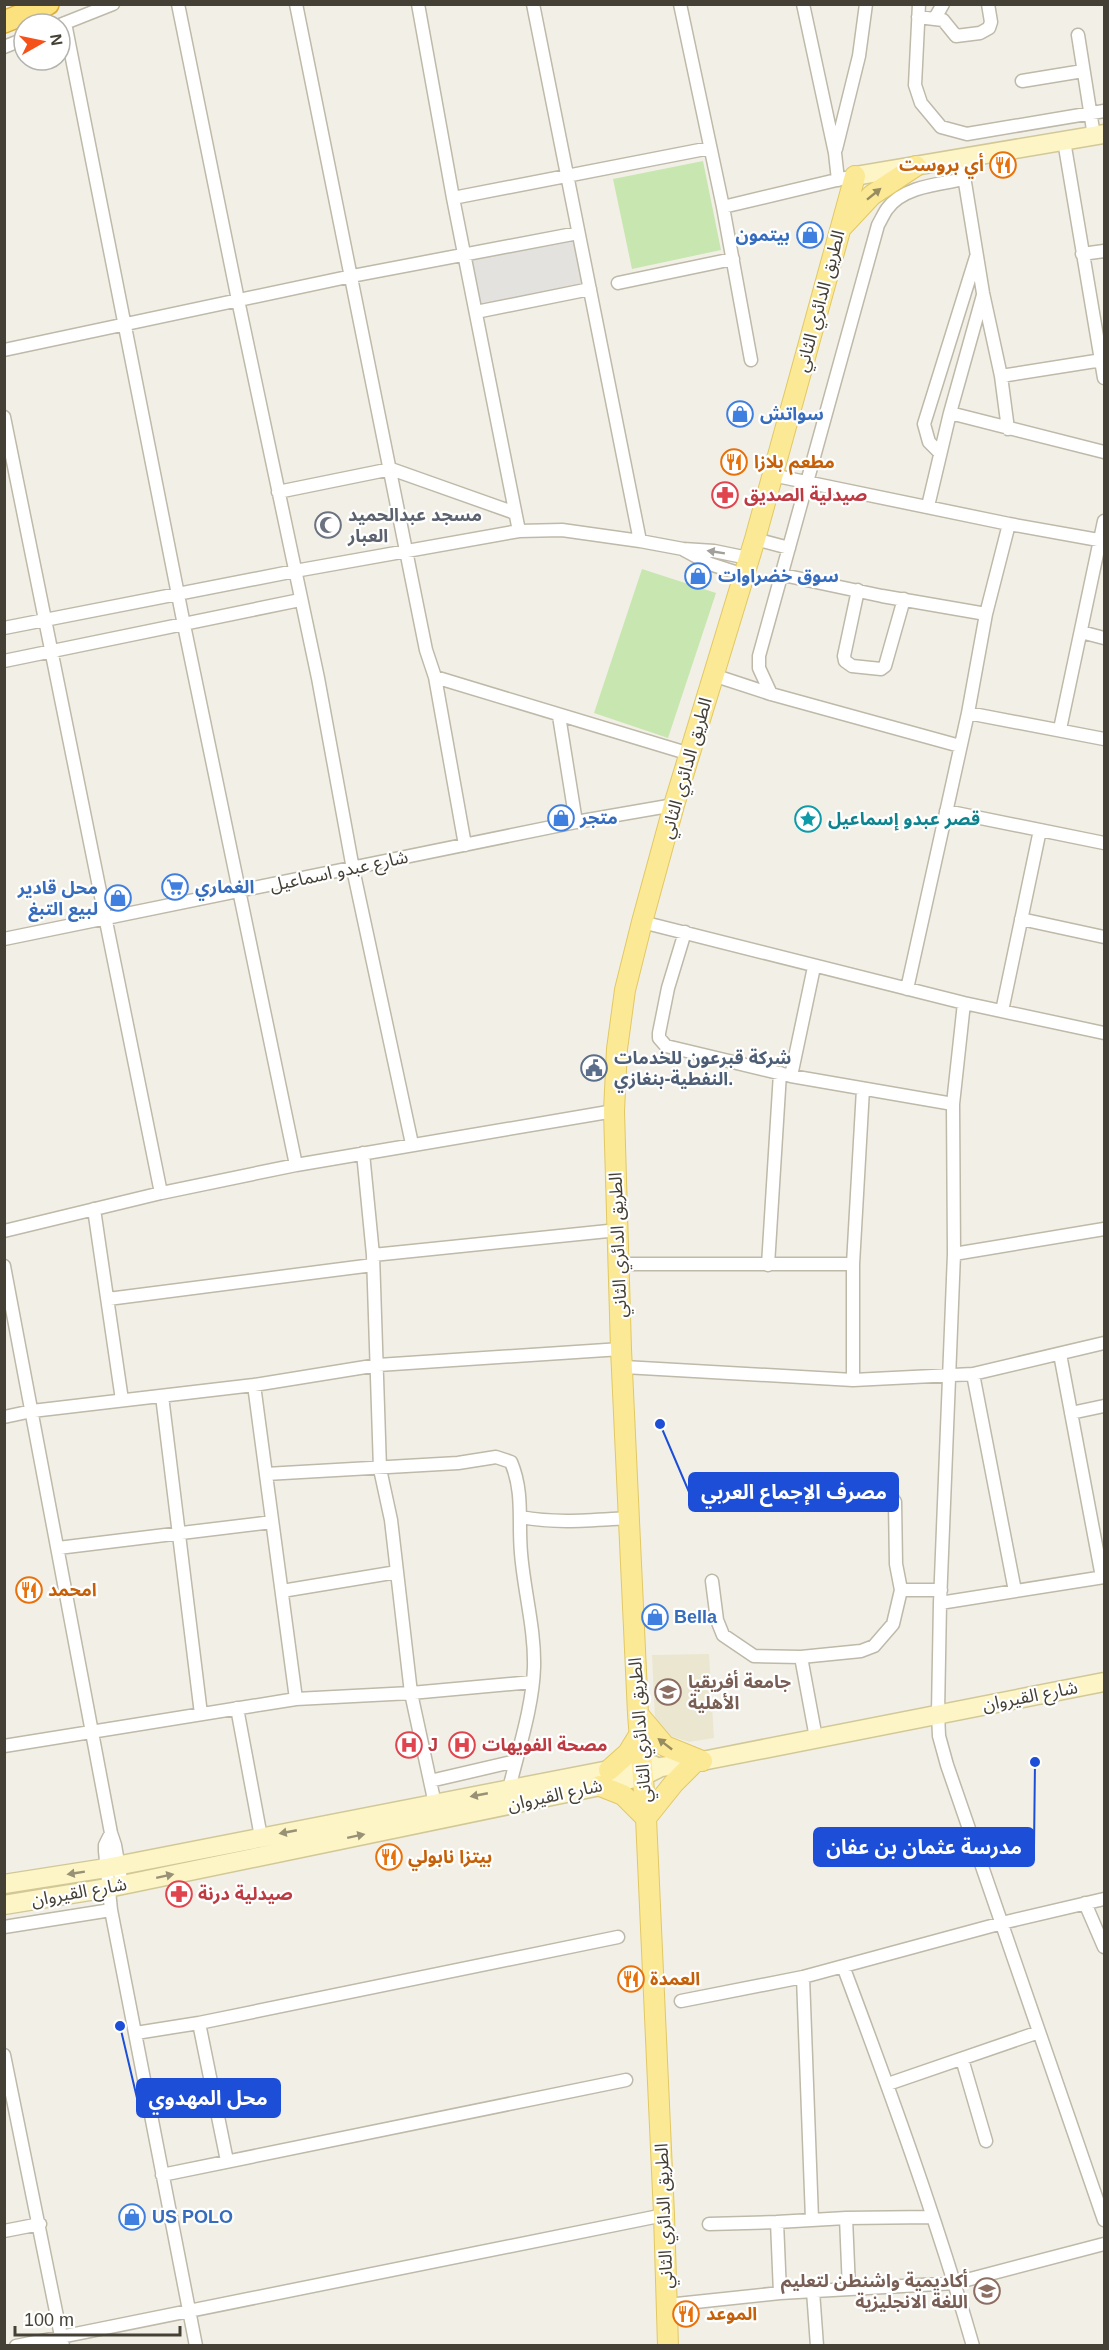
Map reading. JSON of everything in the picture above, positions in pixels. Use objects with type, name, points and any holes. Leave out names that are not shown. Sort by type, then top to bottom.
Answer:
[{"type":"highway","points":[[4,7],[12,4]]},
{"type":"highway","points":[[4,22],[48,4]]},
{"type":"main road","points":[[847,178],[1099,135]]},
{"type":"main road","points":[[839,230],[872,195],[915,166]]},
{"type":"main road","name":"الطريق الدائري الثاني","points":[[668,2346],[646,1818],[648,1769],[639,1735],[628,1518],[614,1112],[618,1049],[625,990],[642,922],[674,805],[772,475],[839,230],[847,178]]},
{"type":"main road","name":"شارع القيروان","points":[[4,1905],[115,1886],[648,1769],[698,1762],[1104,1682]]},
{"type":"main road","points":[[605,1778],[646,1818],[674,1783],[698,1762],[665,1746],[638,1714]]},
{"type":"main road","points":[[4,1884],[112,1867],[509,1789],[605,1778],[628,1753],[639,1735]]},
{"type":"street","points":[[72,20],[113,4]]},
{"type":"street","points":[[178,4],[322,699],[353,869],[412,1144]]},
{"type":"street","points":[[296,4],[392,469],[426,650],[435,677],[465,845]]},
{"type":"street","points":[[418,4],[453,198],[519,531]]},
{"type":"street","points":[[533,4],[640,541]]},
{"type":"street","points":[[680,4],[734,259],[751,360]]},
{"type":"street","points":[[723,207],[847,178],[835,153],[803,4]]},
{"type":"street","points":[[835,153],[859,56],[866,4]]},
{"type":"street","points":[[935,18],[943,4]]},
{"type":"street","points":[[988,4],[991,22],[988,28],[980,33],[956,36],[943,20],[919,11],[915,85],[921,103],[941,127],[967,134],[1104,111]]},
{"type":"street","points":[[1078,35],[1090,113],[1099,135]]},
{"type":"street","points":[[72,68],[296,1166]]},
{"type":"street","points":[[1022,81],[1083,70]]},
{"type":"street","points":[[1064,141],[1104,378]]},
{"type":"street","points":[[453,198],[710,147]]},
{"type":"street","points":[[961,158],[983,293],[1001,376],[1008,429]]},
{"type":"street","points":[[771,694],[759,668],[759,656],[878,225],[888,207],[900,197],[916,190],[966,179]]},
{"type":"street","points":[[4,350],[352,276],[578,233]]},
{"type":"street","points":[[1082,254],[1104,251]]},
{"type":"street","points":[[940,453],[929,442],[924,424],[977,253]]},
{"type":"street","points":[[618,283],[734,259]]},
{"type":"street","points":[[476,312],[590,289]]},
{"type":"street","points":[[928,506],[950,413],[983,293]]},
{"type":"street","points":[[1001,376],[1102,360]]},
{"type":"street","points":[[950,413],[1104,452]]},
{"type":"street","points":[[4,417],[161,1193]]},
{"type":"street","points":[[278,492],[392,469],[515,513]]},
{"type":"street","points":[[772,475],[1103,541]]},
{"type":"street","points":[[1060,729],[1103,541],[1104,521]]},
{"type":"street","points":[[907,989],[968,712],[986,614],[1009,524]]},
{"type":"street","points":[[4,628],[406,550],[519,531],[562,530],[683,549],[714,550],[746,566]]},
{"type":"street","points":[[754,539],[789,548]]},
{"type":"street","points":[[683,549],[710,564],[746,566]]},
{"type":"street","points":[[783,575],[986,614]]},
{"type":"street","points":[[858,590],[843,656],[845,661],[852,666],[881,669],[885,666],[904,599]]},
{"type":"street","points":[[4,661],[300,600]]},
{"type":"street","points":[[1081,632],[1104,638]]},
{"type":"street","points":[[714,675],[771,694],[960,746]]},
{"type":"street","points":[[435,677],[690,754]]},
{"type":"street","points":[[968,712],[1104,739]]},
{"type":"street","points":[[559,716],[576,822]]},
{"type":"street","name":"شارع عبدو اسماعيل","points":[[4,939],[576,822],[674,805]]},
{"type":"street","points":[[946,812],[1104,843]]},
{"type":"street","points":[[1002,1011],[1040,830]]},
{"type":"street","points":[[1021,919],[1104,936]]},
{"type":"street","points":[[642,922],[814,967],[964,1003],[1104,1033]]},
{"type":"street","points":[[685,932],[668,988],[659,1038],[666,1046],[786,1075],[953,1104]]},
{"type":"street","points":[[768,1265],[786,1075],[814,967]]},
{"type":"street","points":[[964,1003],[953,1104],[954,1254],[951,1376],[940,1596],[939,1736],[1104,2220]]},
{"type":"street","points":[[853,1380],[853,1264],[863,1089]]},
{"type":"street","points":[[4,1231],[161,1193],[296,1166],[412,1144],[614,1112]]},
{"type":"street","points":[[363,1153],[373,1260],[380,1469],[391,1520],[411,1693],[435,1804]]},
{"type":"street","points":[[94,1209],[122,1400]]},
{"type":"street","points":[[108,1299],[373,1260],[618,1230]]},
{"type":"street","points":[[954,1254],[1104,1233]]},
{"type":"street","points":[[619,1264],[853,1264]]},
{"type":"street","points":[[4,1266],[111,1833],[115,1886],[111,1910],[196,2346]]},
{"type":"street","points":[[4,1417],[32,1411],[254,1385],[378,1365],[622,1358],[853,1380],[973,1374],[1104,1343]]},
{"type":"street","points":[[902,1590],[940,1596],[1015,1591],[1103,1577],[1099,1526],[1071,1413],[1060,1354]]},
{"type":"street","points":[[973,1374],[1015,1591]]},
{"type":"street","points":[[254,1385],[296,1699]]},
{"type":"street","points":[[162,1396],[201,1714]]},
{"type":"street","points":[[1071,1413],[1104,1406]]},
{"type":"street","points":[[266,1474],[380,1469],[458,1463],[496,1457],[511,1462],[517,1477],[522,1517],[521,1551],[534,1642],[532,1682],[509,1789]]},
{"type":"street","points":[[712,1581],[717,1620],[723,1635],[754,1656],[801,1657],[861,1651],[874,1646],[893,1624],[902,1590],[896,1564],[894,1502],[883,1488],[805,1489]]},
{"type":"street","points":[[522,1517],[538,1521],[628,1518]]},
{"type":"street","points":[[58,1548],[272,1522]]},
{"type":"street","points":[[282,1591],[397,1572]]},
{"type":"street","points":[[801,1657],[816,1738]]},
{"type":"street","points":[[4,1746],[296,1699],[411,1693],[532,1682]]},
{"type":"street","points":[[237,1708],[261,1837]]},
{"type":"street","points":[[430,1781],[516,1761]]},
{"type":"street","points":[[681,2001],[803,1977],[1002,1923],[1104,1899]]},
{"type":"street","points":[[1085,1903],[1104,1947]]},
{"type":"street","points":[[4,1927],[111,1910]]},
{"type":"street","points":[[136,2033],[199,2023],[618,1937]]},
{"type":"street","points":[[843,1966],[888,2084],[955,2283],[972,2346]]},
{"type":"street","points":[[803,1977],[812,2219]]},
{"type":"street","points":[[199,2023],[227,2161]]},
{"type":"street","points":[[888,2084],[1040,2032]]},
{"type":"street","points":[[4,2055],[62,2341]]},
{"type":"street","points":[[962,2059],[986,2141]]},
{"type":"street","points":[[162,2175],[626,2080]]},
{"type":"street","points":[[16,2346],[62,2341],[189,2310],[664,2215]]},
{"type":"street","points":[[709,2224],[932,2217]]},
{"type":"street","points":[[846,2218],[849,2289]]},
{"type":"street","points":[[777,2222],[780,2293]]},
{"type":"street","points":[[4,2231],[40,2224]]},
{"type":"street","points":[[667,2304],[780,2293],[955,2283],[1104,2244]]},
{"type":"street","points":[[813,2291],[817,2346]]},
{"type":"shaded area","points":[[574,238],[584,286],[479,307],[470,259]]},
{"type":"shaded area","points":[[709,1654],[714,1738],[689,1742],[664,1734],[655,1720],[652,1655]]},
{"type":"green space","points":[[703,161],[721,250],[632,269],[613,179]]},
{"type":"green space","points":[[642,569],[716,593],[668,738],[594,713]]},
{"type":"place","name":"أي بروست","points":[[1003,165]]},
{"type":"place","name":"بيتمون","points":[[810,235]]},
{"type":"place","name":"سواتش","points":[[740,414]]},
{"type":"place","name":"مطعم بلازا","points":[[734,462]]},
{"type":"place","name":"صيدلية الصديق","points":[[725,495]]},
{"type":"place","name":"مسجد عبدالحميد العبار","points":[[328,525]]},
{"type":"place","name":"سوق خضراوات","points":[[698,576]]},
{"type":"place","name":"متجر","points":[[561,818]]},
{"type":"place","name":"قصر عبدو إسماعيل","points":[[808,819]]},
{"type":"place","name":"الغماري","points":[[175,887]]},
{"type":"place","name":"محل قادير لبيع التبغ","points":[[118,898]]},
{"type":"place","name":"شركة قبرعون للخدمات النفطية-بنغازي.","points":[[594,1068]]},
{"type":"place","name":"مصرف الإجماع العربي","points":[[660,1424]]},
{"type":"place","name":"امحمد","points":[[29,1590]]},
{"type":"place","name":"Bella","points":[[655,1617]]},
{"type":"place","name":"جامعة أفريقيا الأهلية","points":[[668,1692]]},
{"type":"place","name":"J","points":[[409,1745]]},
{"type":"place","name":"مصحة الفويهات","points":[[462,1745]]},
{"type":"place","name":"مدرسة عثمان بن عفان","points":[[1035,1762]]},
{"type":"place","name":"بيتزا نابولي","points":[[389,1857]]},
{"type":"place","name":"صيدلية درنة","points":[[179,1894]]},
{"type":"place","name":"العمدة","points":[[631,1979]]},
{"type":"place","name":"محل المهدوي","points":[[120,2026]]},
{"type":"place","name":"US POLO","points":[[132,2217]]},
{"type":"place","name":"أكاديمية واشنطن لتعليم اللغة الانجليزية","points":[[987,2291]]},
{"type":"place","name":"الموعد","points":[[686,2314]]}]
